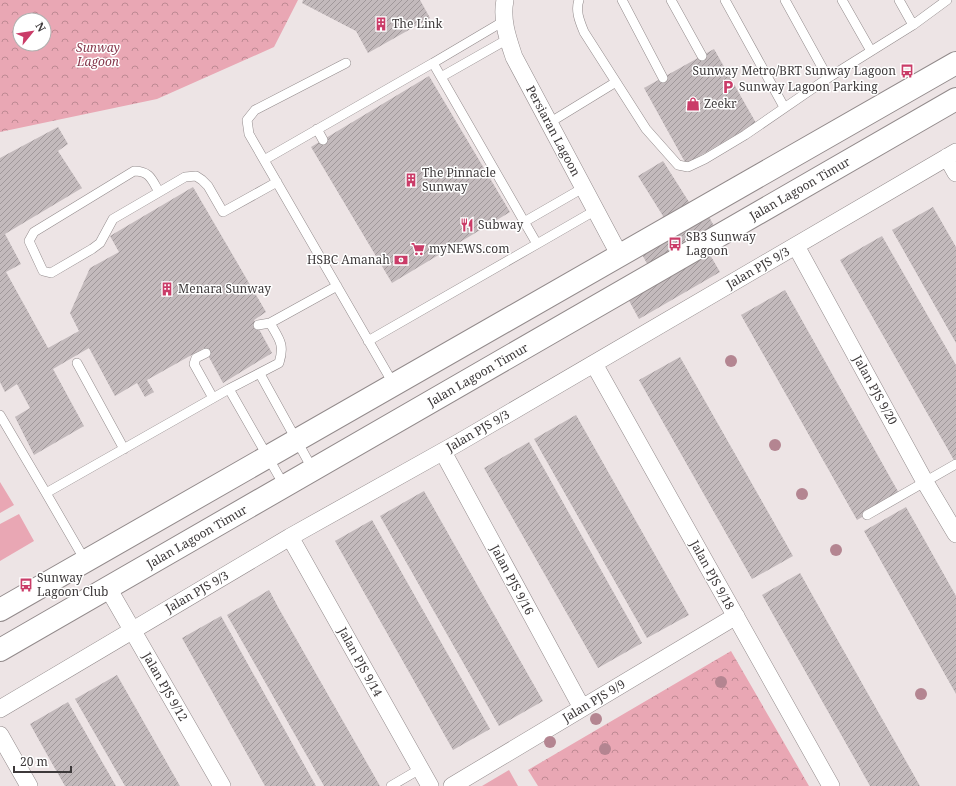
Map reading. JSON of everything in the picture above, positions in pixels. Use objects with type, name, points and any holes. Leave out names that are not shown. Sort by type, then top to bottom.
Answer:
[{"type":"main road","points":[[0,610],[956,64]]},
{"type":"main road","name":"Jalan Lagoon Timur","points":[[0,650],[956,99]]},
{"type":"main road","points":[[394,385],[410,414]]},
{"type":"street","name":"Persiaran Lagoon","points":[[505,0],[503,10],[504,21],[516,63],[620,256]]},
{"type":"street","points":[[952,155],[956,173]]},
{"type":"street","name":"Jalan PJS 9/3","points":[[0,709],[132,629],[290,537],[443,452],[952,155]]},
{"type":"street","name":"Jalan PJS 9/20","points":[[796,246],[925,482],[956,534]]},
{"type":"street","name":"Jalan PJS 9/18","points":[[594,364],[831,786]]},
{"type":"street","name":"Jalan PJS 9/16","points":[[443,452],[582,708]]},
{"type":"street","name":"Jalan PJS 9/14","points":[[290,537],[430,786]]},
{"type":"street","name":"Jalan PJS 9/12","points":[[108,588],[222,786]]},
{"type":"street","name":"Jalan PJS 9/9","points":[[452,786],[736,616]]},
{"type":"street","points":[[0,735],[29,786]]},
{"type":"lane","points":[[579,0],[577,5],[579,20],[584,32],[646,129],[678,165],[688,167],[913,25],[947,0]]},
{"type":"lane","points":[[622,0],[663,78]]},
{"type":"lane","points":[[671,0],[702,56]]},
{"type":"lane","points":[[725,0],[784,107]]},
{"type":"lane","points":[[785,0],[828,78]]},
{"type":"lane","points":[[842,0],[871,51]]},
{"type":"lane","points":[[899,0],[913,25]]},
{"type":"lane","points":[[264,160],[504,21]]},
{"type":"lane","points":[[441,77],[508,39]]},
{"type":"lane","points":[[346,63],[255,110],[247,120],[249,134],[394,385]]},
{"type":"lane","points":[[433,63],[537,244]]},
{"type":"lane","points":[[549,124],[616,82]]},
{"type":"lane","points":[[317,129],[323,140]]},
{"type":"lane","points":[[159,192],[150,176],[143,171],[134,171],[34,232],[29,242],[43,271],[51,273],[92,249],[100,243],[113,219],[185,177],[196,176],[202,180],[208,186],[223,212],[277,182]]},
{"type":"lane","points":[[524,222],[583,188]]},
{"type":"lane","points":[[368,341],[596,210]]},
{"type":"lane","points":[[258,325],[270,323],[336,286]]},
{"type":"lane","points":[[46,493],[229,389],[279,363],[283,352],[281,342],[270,323]]},
{"type":"lane","points":[[206,353],[196,358],[194,364],[213,398]]},
{"type":"lane","points":[[77,363],[124,449]]},
{"type":"lane","points":[[260,374],[313,470]]},
{"type":"lane","points":[[229,389],[285,487]]},
{"type":"lane","points":[[0,415],[86,562]]},
{"type":"lane","points":[[867,515],[956,464]]},
{"type":"lane","points":[[391,786],[420,769]]},
{"type":"green space","name":"Sunway Lagoon","points":[[0,0],[298,0],[274,47],[157,99],[0,132]]},
{"type":"green space","points":[[0,482],[14,505],[0,513]]},
{"type":"green space","points":[[19,514],[34,541],[0,561],[0,524]]},
{"type":"green space","points":[[731,651],[809,786],[538,786],[528,770]]},
{"type":"green space","points":[[509,770],[518,786],[482,786]]},
{"type":"building","name":"The Link","points":[[303,0],[420,0],[430,18],[368,53],[356,31],[302,3]]},
{"type":"building","points":[[714,49],[756,123],[686,164],[644,88]]},
{"type":"building","name":"The Pinnacle Sunway","points":[[429,76],[510,212],[392,283],[311,147]]},
{"type":"building","name":"Menara Sunway","points":[[58,127],[68,144],[58,151],[82,188],[5,234],[21,264],[6,272],[48,348],[79,331],[70,313],[90,268],[119,252],[110,236],[193,187],[266,312],[254,320],[272,353],[223,383],[204,348],[147,380],[154,392],[145,397],[137,383],[115,396],[89,348],[53,369],[84,426],[34,455],[15,417],[30,408],[17,384],[5,392],[0,382],[0,158]]},
{"type":"building","name":"SB3 Sunway Lagoon","points":[[663,161],[689,202],[701,202],[721,239],[706,248],[720,272],[639,319],[626,295],[655,278],[634,240],[661,225],[663,216],[638,176]]},
{"type":"building","points":[[933,207],[956,247],[956,343],[892,230]]},
{"type":"building","points":[[882,236],[956,365],[955,462],[840,260]]},
{"type":"building","points":[[785,290],[900,495],[857,520],[741,315]]},
{"type":"building","points":[[680,357],[793,556],[752,579],[639,380]]},
{"type":"building","points":[[576,415],[689,615],[647,638],[534,439]]},
{"type":"building","points":[[529,442],[642,643],[598,668],[484,468]]},
{"type":"building","points":[[424,491],[543,701],[499,726],[380,516]]},
{"type":"building","points":[[906,507],[956,596],[956,694],[864,531]]},
{"type":"building","points":[[372,520],[490,729],[453,750],[335,541]]},
{"type":"building","points":[[800,573],[920,786],[870,786],[762,595]]},
{"type":"building","points":[[269,590],[380,786],[324,786],[227,615]]},
{"type":"building","points":[[221,616],[316,786],[265,786],[182,638]]},
{"type":"building","points":[[117,675],[180,786],[125,786],[75,699]]},
{"type":"building","points":[[68,702],[116,786],[65,786],[49,758],[30,724]]},
{"type":"place","name":"The Link","points":[[381,24]]},
{"type":"place","name":"Sunway Metro/BRT Sunway Lagoon","points":[[907,71]]},
{"type":"place","name":"Sunway Lagoon Parking","points":[[728,87]]},
{"type":"place","name":"Zeekr","points":[[693,104]]},
{"type":"place","name":"The Pinnacle Sunway","points":[[411,180]]},
{"type":"place","name":"Subway","points":[[467,225]]},
{"type":"place","name":"SB3 Sunway Lagoon","points":[[675,244]]},
{"type":"place","name":"myNEWS.com","points":[[418,249]]},
{"type":"place","name":"HSBC Amanah","points":[[401,260]]},
{"type":"place","name":"Menara Sunway","points":[[167,289]]},
{"type":"place","name":"Sunway Lagoon Club","points":[[26,585]]}]
